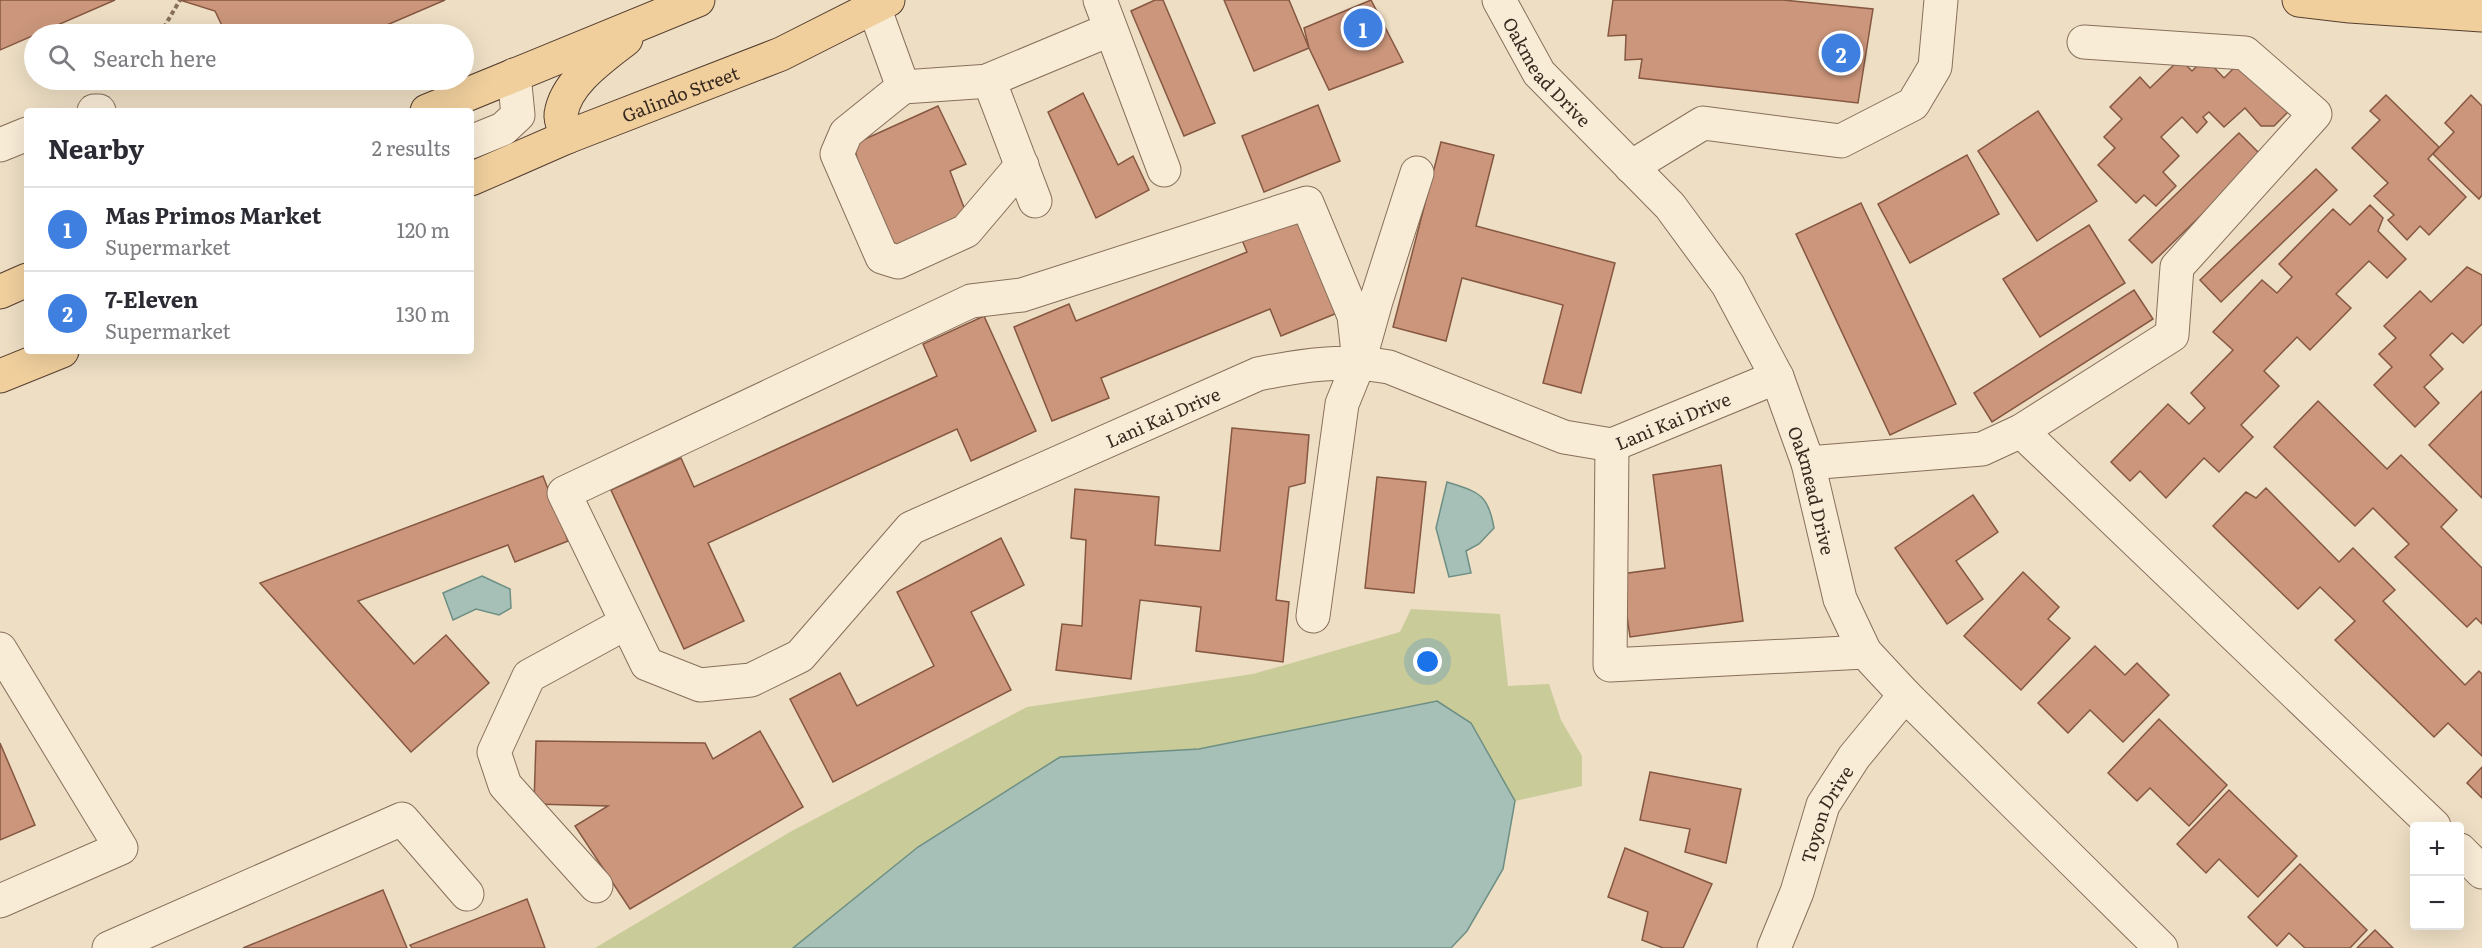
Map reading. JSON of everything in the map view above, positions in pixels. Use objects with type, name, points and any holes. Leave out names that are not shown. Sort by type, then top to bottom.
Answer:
[{"type":"main road","points":[[434,108],[698,0]]},
{"type":"main road","points":[[2299,0],[2350,6],[2482,15]]},
{"type":"main road","name":"Galindo Street","points":[[474,178],[567,138],[781,54],[881,3]]},
{"type":"main road","points":[[567,138],[561,115],[572,89],[592,67],[650,19]]},
{"type":"main road","points":[[0,292],[24,281]]},
{"type":"main road","points":[[4,374],[41,354]]},
{"type":"main road","points":[[4,374],[54,354]]},
{"type":"street","name":"Oakmead Drive","points":[[1499,0],[1539,73],[1670,206],[1728,285],[1776,377],[1808,463],[1840,599],[1865,652],[1905,695],[2161,948]]},
{"type":"street","points":[[1631,167],[1702,123],[1841,141],[1913,104],[1935,67],[1941,0]]},
{"type":"street","points":[[881,3],[903,87]]},
{"type":"street","points":[[1022,165],[966,231],[898,262],[882,257],[837,154],[846,133],[903,87],[990,81],[1104,15],[1164,170]]},
{"type":"street","points":[[1808,463],[1982,449],[2021,431],[2172,335],[2177,267],[2315,114],[2245,54],[2084,42]]},
{"type":"street","points":[[474,141],[502,129],[518,115],[514,75]]},
{"type":"street","points":[[990,81],[1035,201]]},
{"type":"street","points":[[0,145],[24,135]]},
{"type":"street","points":[[1312,616],[1342,404],[1359,362],[1417,173]]},
{"type":"street","name":"Lani Kai Drive","points":[[1359,362],[1354,316],[1307,203],[1022,295],[971,301],[564,493],[646,664],[700,685],[751,680],[800,656],[911,528],[1258,375],[1306,364],[1359,362],[1389,367],[1564,436],[1612,445],[1776,377]]},
{"type":"street","points":[[2021,431],[2430,822]]},
{"type":"street","points":[[1612,445],[1610,665],[1865,652]]},
{"type":"street","points":[[596,886],[505,785],[494,752],[529,676],[626,623]]},
{"type":"street","points":[[0,649],[121,848],[0,901]]},
{"type":"street","name":"Toyon Drive","points":[[1774,948],[1797,892],[1823,805],[1854,757],[1905,695]]},
{"type":"street","points":[[109,948],[402,819],[467,894]]},
{"type":"street","points":[[2464,854],[2482,872]]},
{"type":"path","points":[[166,24],[180,0]]},
{"type":"green space","points":[[1411,609],[1500,614],[1508,686],[1549,684],[1561,720],[1582,756],[1582,786],[1515,801],[1471,723],[1437,701],[1199,749],[1060,757],[918,847],[793,948],[595,948],[790,832],[1027,707],[1253,674],[1400,632]]},
{"type":"water","points":[[1447,482],[1467,488],[1480,496],[1492,516],[1494,528],[1479,544],[1466,551],[1471,573],[1449,577],[1436,528]]},
{"type":"water","points":[[482,576],[510,589],[511,608],[499,615],[476,609],[453,620],[443,593]]},
{"type":"water","points":[[1437,701],[1471,723],[1515,801],[1503,869],[1467,931],[1451,948],[793,948],[918,847],[1060,757],[1199,749]]},
{"type":"building","points":[[0,0],[115,0],[60,24],[24,24],[24,40],[0,50]]},
{"type":"building","points":[[180,0],[445,0],[389,24],[221,24],[215,11]]},
{"type":"building","points":[[1155,0],[1163,0],[1215,123],[1184,136],[1131,11]]},
{"type":"building","points":[[1224,0],[1289,0],[1309,48],[1254,71]]},
{"type":"building","points":[[1371,0],[1403,62],[1329,90],[1309,48],[1304,28]]},
{"type":"building","points":[[1613,0],[1783,0],[1873,9],[1858,103],[1639,78],[1642,59],[1625,60],[1626,35],[1608,36]]},
{"type":"building","points":[[2205,58],[2224,78],[2241,61],[2290,110],[2274,126],[2261,126],[2245,108],[2224,127],[2209,112],[2203,117],[2207,122],[2197,133],[2182,117],[2161,137],[2179,156],[2163,172],[2176,186],[2156,206],[2144,195],[2136,203],[2098,165],[2115,148],[2104,137],[2122,119],[2110,107],[2140,77],[2150,88],[2180,59],[2192,71]]},
{"type":"building","points":[[1083,93],[1118,165],[1133,156],[1149,190],[1096,218],[1048,112]]},
{"type":"building","points":[[2386,95],[2439,147],[2428,159],[2466,197],[2429,235],[2420,226],[2407,240],[2388,220],[2394,215],[2374,196],[2388,183],[2352,148],[2380,120],[2370,111]]},
{"type":"building","points":[[2471,95],[2482,106],[2482,195],[2479,199],[2433,154],[2454,132],[2445,123]]},
{"type":"building","points":[[1318,105],[1340,161],[1264,192],[1242,136]]},
{"type":"building","points":[[938,106],[966,164],[950,171],[968,218],[906,250],[891,241],[860,174],[854,144]]},
{"type":"building","points":[[2038,111],[2097,201],[2037,241],[1978,151]]},
{"type":"building","points":[[2239,133],[2262,156],[2152,263],[2129,240]]},
{"type":"building","points":[[1441,142],[1494,155],[1476,226],[1615,263],[1581,393],[1543,383],[1563,305],[1462,278],[1446,341],[1393,327]]},
{"type":"building","points":[[1967,155],[1999,214],[1910,263],[1878,204]]},
{"type":"building","points":[[2316,169],[2337,190],[2221,302],[2200,280]]},
{"type":"building","points":[[1861,203],[1956,404],[1890,435],[1796,234]]},
{"type":"building","points":[[2370,205],[2383,218],[2378,231],[2406,259],[2387,278],[2369,261],[2336,294],[2351,308],[2310,350],[2297,337],[2264,371],[2279,386],[2241,425],[2253,437],[2219,472],[2204,458],[2166,498],[2140,471],[2130,481],[2111,462],[2168,404],[2189,424],[2205,408],[2191,393],[2233,350],[2213,332],[2262,280],[2277,293],[2292,277],[2279,264],[2333,209],[2350,225]]},
{"type":"building","points":[[1303,215],[1342,311],[1281,336],[1270,309],[1101,378],[1109,398],[1052,421],[1014,327],[1069,304],[1076,321],[1247,252],[1242,240]]},
{"type":"building","points":[[2089,225],[2125,283],[2040,337],[2003,279]]},
{"type":"building","points":[[2467,267],[2482,275],[2482,324],[2463,343],[2452,333],[2430,355],[2443,369],[2424,387],[2439,403],[2415,427],[2374,385],[2392,367],[2379,354],[2396,338],[2384,326],[2420,291],[2431,302]]},
{"type":"building","points":[[2134,290],[2153,319],[1992,422],[1974,393]]},
{"type":"building","points":[[984,316],[1036,431],[971,461],[957,429],[708,543],[744,621],[684,649],[611,490],[681,458],[694,487],[937,376],[923,344]]},
{"type":"building","points":[[2482,391],[2482,498],[2429,445]]},
{"type":"building","points":[[2318,401],[2387,469],[2401,455],[2457,510],[2441,527],[2482,568],[2482,624],[2476,618],[2467,627],[2395,557],[2409,544],[2373,508],[2355,526],[2274,447]]},
{"type":"building","points":[[1232,428],[1309,435],[1305,483],[1289,487],[1276,600],[1289,602],[1283,662],[1196,651],[1201,607],[1140,600],[1131,679],[1056,670],[1062,624],[1082,626],[1086,540],[1071,538],[1075,489],[1159,497],[1155,545],[1220,551]]},
{"type":"building","points":[[1721,465],[1743,621],[1630,637],[1621,574],[1665,568],[1653,475]]},
{"type":"building","points":[[543,476],[568,541],[515,562],[508,545],[358,601],[414,664],[446,635],[489,683],[411,752],[260,583]]},
{"type":"building","points":[[1377,477],[1426,482],[1414,593],[1365,588]]},
{"type":"building","points":[[2266,488],[2339,562],[2353,548],[2395,590],[2383,601],[2465,685],[2479,671],[2482,674],[2482,756],[2448,723],[2434,737],[2335,640],[2355,621],[2320,587],[2298,609],[2213,526],[2246,492],[2256,498]]},
{"type":"building","points":[[1973,495],[1998,532],[1956,561],[1983,599],[1947,624],[1895,548]]},
{"type":"building","points":[[1001,538],[1024,585],[971,612],[1011,690],[833,782],[790,699],[840,673],[857,706],[934,666],[897,592]]},
{"type":"building","points":[[2023,572],[2059,607],[2048,619],[2070,638],[2021,690],[1964,636]]},
{"type":"building","points":[[2095,646],[2125,675],[2137,663],[2169,695],[2123,742],[2090,710],[2068,733],[2038,703]]},
{"type":"building","points":[[2159,719],[2227,785],[2189,826],[2150,788],[2137,801],[2108,773]]},
{"type":"building","points":[[760,731],[803,807],[630,909],[575,826],[608,806],[534,804],[536,741],[705,743],[713,759]]},
{"type":"building","points":[[0,743],[35,825],[0,840]]},
{"type":"building","points":[[2482,767],[2482,798],[2467,783]]},
{"type":"building","points":[[1650,772],[1741,789],[1726,863],[1685,852],[1690,829],[1640,820]]},
{"type":"building","points":[[2229,790],[2297,856],[2258,897],[2219,859],[2206,873],[2177,844]]},
{"type":"building","points":[[1625,848],[1712,884],[1683,948],[1663,948],[1642,940],[1648,912],[1608,897]]},
{"type":"building","points":[[2300,864],[2367,930],[2350,948],[2305,948],[2289,933],[2277,946],[2248,917]]},
{"type":"building","points":[[383,890],[407,948],[243,948]]},
{"type":"building","points":[[527,899],[545,948],[412,948],[410,945]]},
{"type":"building","points":[[2375,930],[2393,948],[2357,948]]},
{"type":"place","name":"Mas Primos Market","points":[[1363,28]]},
{"type":"place","name":"7-Eleven","points":[[1841,53]]}]
